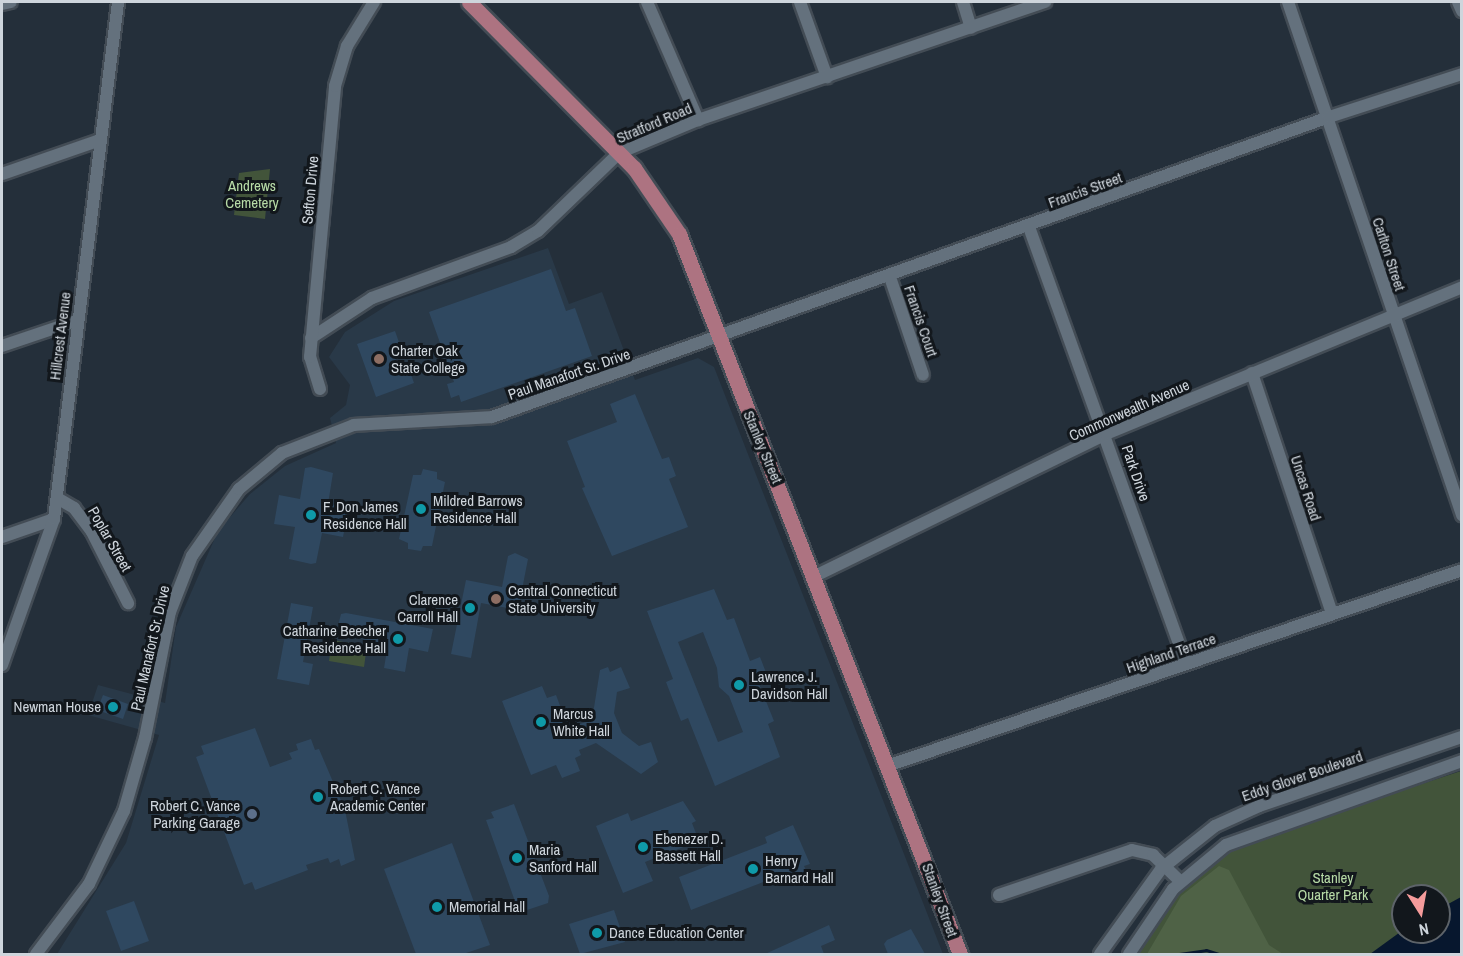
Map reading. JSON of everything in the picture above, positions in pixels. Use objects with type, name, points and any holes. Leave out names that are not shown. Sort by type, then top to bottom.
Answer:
[{"type":"main road","name":"Stanley Street","points":[[469,2],[619,153],[670,217],[890,765],[960,954]]},
{"type":"street","points":[[2,4],[10,2]]},
{"type":"street","name":"Hillcrest Avenue","points":[[2,666],[54,519],[76,321],[118,2]]},
{"type":"street","name":"Sefton Drive","points":[[320,389],[310,357],[335,86],[347,46],[374,2]]},
{"type":"street","points":[[647,2],[698,120]]},
{"type":"street","points":[[800,2],[827,77]]},
{"type":"street","points":[[963,2],[972,28]]},
{"type":"street","name":"Stratford Road","points":[[311,338],[372,298],[511,247],[538,231],[619,153],[698,120],[1045,2]]},
{"type":"street","name":"Carlton Street","points":[[1288,2],[1329,117],[1461,515]]},
{"type":"street","points":[[1458,2],[1461,11]]},
{"type":"street","name":"Francis Street","points":[[719,337],[1329,117],[1461,74]]},
{"type":"street","points":[[2,174],[100,140]]},
{"type":"street","name":"Park Drive","points":[[1029,226],[1106,434],[1186,663]]},
{"type":"street","name":"Francis Court","points":[[890,277],[923,375]]},
{"type":"street","name":"Commonwealth Avenue","points":[[815,576],[1106,434],[1461,287]]},
{"type":"street","points":[[2,346],[76,321]]},
{"type":"street","name":"Paul Manafort Sr. Drive","points":[[36,954],[89,884],[124,811],[145,738],[170,612],[187,566],[216,517],[259,470],[297,445],[336,429],[372,423],[492,417],[719,337]]},
{"type":"street","name":"Uncas Road","points":[[1252,373],[1332,613]]},
{"type":"street","name":"Poplar Street","points":[[57,498],[74,508],[92,532],[129,603]]},
{"type":"street","points":[[2,537],[54,519]]},
{"type":"street","name":"Highland Terrace","points":[[890,765],[1461,570]]},
{"type":"street","name":"Eddy Glover Boulevard","points":[[1101,954],[1164,866],[1229,818],[1461,737]]},
{"type":"street","points":[[1129,954],[1180,881],[1237,839],[1461,761]]},
{"type":"street","points":[[1339,779],[1346,800]]},
{"type":"street","points":[[999,895],[1132,850],[1142,850],[1180,881]]},
{"type":"shaded area","name":"Central Connecticut State University","points":[[548,248],[569,304],[602,292],[635,380],[698,358],[714,367],[943,954],[57,954],[126,843],[159,735],[88,715],[98,685],[165,703],[176,627],[218,531],[250,494],[285,466],[336,443],[330,418],[346,405],[350,385],[329,357],[345,332],[394,301]]},
{"type":"shaded area","points":[[1461,897],[1461,954],[1370,954],[1391,939],[1391,944],[1451,944],[1451,902]]},
{"type":"green space","name":"Andrews Cemetery","points":[[270,169],[265,219],[234,215],[239,173]]},
{"type":"green space","points":[[332,640],[367,646],[364,667],[329,661]]},
{"type":"green space","name":"Stanley Quarter Park","points":[[1461,771],[1461,954],[1138,954],[1182,890],[1209,864],[1252,840]]},
{"type":"green space","points":[[1219,866],[1229,870],[1269,945],[1283,954],[1147,954],[1181,896]]},
{"type":"building","points":[[551,269],[566,311],[575,308],[592,356],[461,402],[459,395],[451,398],[447,384],[454,382],[429,312]]},
{"type":"building","name":"Charter Oak State College","points":[[395,331],[401,348],[393,351],[399,369],[408,366],[414,383],[376,397],[357,344]]},
{"type":"building","points":[[635,394],[662,459],[669,457],[676,476],[669,479],[688,527],[612,556],[582,488],[585,487],[567,441],[617,422],[610,404]]},
{"type":"building","name":"F. Don James Residence Hall","points":[[311,467],[333,473],[328,504],[349,507],[343,537],[322,533],[316,563],[311,564],[289,559],[295,527],[274,524],[279,495],[300,499],[305,468]]},
{"type":"building","name":"Mildred Barrows Residence Hall","points":[[423,469],[437,472],[437,479],[445,482],[432,546],[423,546],[421,551],[408,549],[408,543],[399,539],[413,475],[421,475]]},
{"type":"building","name":"Clarence Carroll Hall","points":[[515,553],[528,559],[518,610],[481,603],[471,658],[451,654],[466,580],[502,587],[508,556]]},
{"type":"building","name":"Lawrence J. Davidson Hall","points":[[714,589],[727,620],[734,618],[750,661],[760,657],[767,675],[757,679],[774,721],[768,724],[780,757],[715,786],[688,718],[681,721],[666,682],[673,679],[647,611]],"holes":[[[703,632],[717,668],[719,687],[729,696],[743,732],[718,742],[678,642]]]},
{"type":"building","points":[[291,603],[313,607],[303,662],[313,664],[309,685],[277,679]]},
{"type":"building","name":"Catharine Beecher Residence Hall","points":[[341,614],[433,629],[428,652],[409,648],[405,672],[384,668],[388,644],[341,635],[343,627],[338,626]]},
{"type":"building","name":"Marcus White Hall","points":[[608,667],[610,672],[621,667],[630,688],[617,692],[614,713],[622,733],[639,746],[651,742],[658,762],[641,774],[596,743],[579,750],[581,755],[575,758],[580,771],[562,778],[556,765],[531,775],[502,701],[542,686],[547,698],[556,695],[562,711],[568,709],[574,726],[592,720],[600,670]]},
{"type":"building","name":"Newman House","points":[[103,695],[128,704],[123,719],[97,710]]},
{"type":"building","name":"Robert C. Vance Parking Garage","points":[[255,728],[270,767],[292,759],[289,753],[298,750],[296,744],[311,739],[315,750],[319,749],[345,810],[355,860],[341,866],[339,859],[330,863],[328,858],[306,865],[308,870],[255,890],[252,882],[244,885],[196,757],[204,754],[201,746]]},
{"type":"building","name":"Ebenezer D. Bassett Hall","points":[[683,801],[696,821],[692,823],[699,841],[645,862],[653,881],[623,893],[596,826],[628,813],[631,821]]},
{"type":"building","name":"Maria Sanford Hall","points":[[514,804],[549,896],[548,903],[527,910],[525,904],[517,907],[486,820],[494,818],[491,812]]},
{"type":"building","name":"Henry Barnard Hall","points":[[793,825],[810,864],[804,866],[807,872],[782,881],[779,876],[691,910],[679,877],[767,843],[765,837]]},
{"type":"building","name":"Memorial Hall","points":[[452,843],[490,945],[463,954],[416,954],[384,869]]},
{"type":"building","points":[[134,901],[149,941],[121,951],[106,911]]},
{"type":"building","name":"Dance Education Center","points":[[614,910],[625,942],[580,954],[569,924]]},
{"type":"building","points":[[829,925],[835,940],[821,946],[824,954],[765,954]]},
{"type":"building","points":[[911,929],[925,954],[888,954],[884,944],[887,940]]},
{"type":"waterway","points":[[1179,954],[1206,950],[1219,954]]},
{"type":"place","name":"Charter Oak State College","points":[[379,359]]},
{"type":"place","name":"Mildred Barrows Residence Hall","points":[[421,509]]},
{"type":"place","name":"F. Don James Residence Hall","points":[[311,515]]},
{"type":"place","name":"Central Connecticut State University","points":[[496,599]]},
{"type":"place","name":"Clarence Carroll Hall","points":[[470,608]]},
{"type":"place","name":"Catharine Beecher Residence Hall","points":[[398,639]]},
{"type":"place","name":"Lawrence J. Davidson Hall","points":[[739,685]]},
{"type":"place","name":"Newman House","points":[[113,707]]},
{"type":"place","name":"Marcus White Hall","points":[[541,722]]},
{"type":"place","name":"Robert C. Vance Academic Center","points":[[318,797]]},
{"type":"place","name":"Robert C. Vance Parking Garage","points":[[252,814]]},
{"type":"place","name":"Ebenezer D. Bassett Hall","points":[[643,847]]},
{"type":"place","name":"Maria Sanford Hall","points":[[517,858]]},
{"type":"place","name":"Henry Barnard Hall","points":[[753,869]]},
{"type":"place","name":"Memorial Hall","points":[[437,907]]},
{"type":"place","name":"Dance Education Center","points":[[597,933]]}]
